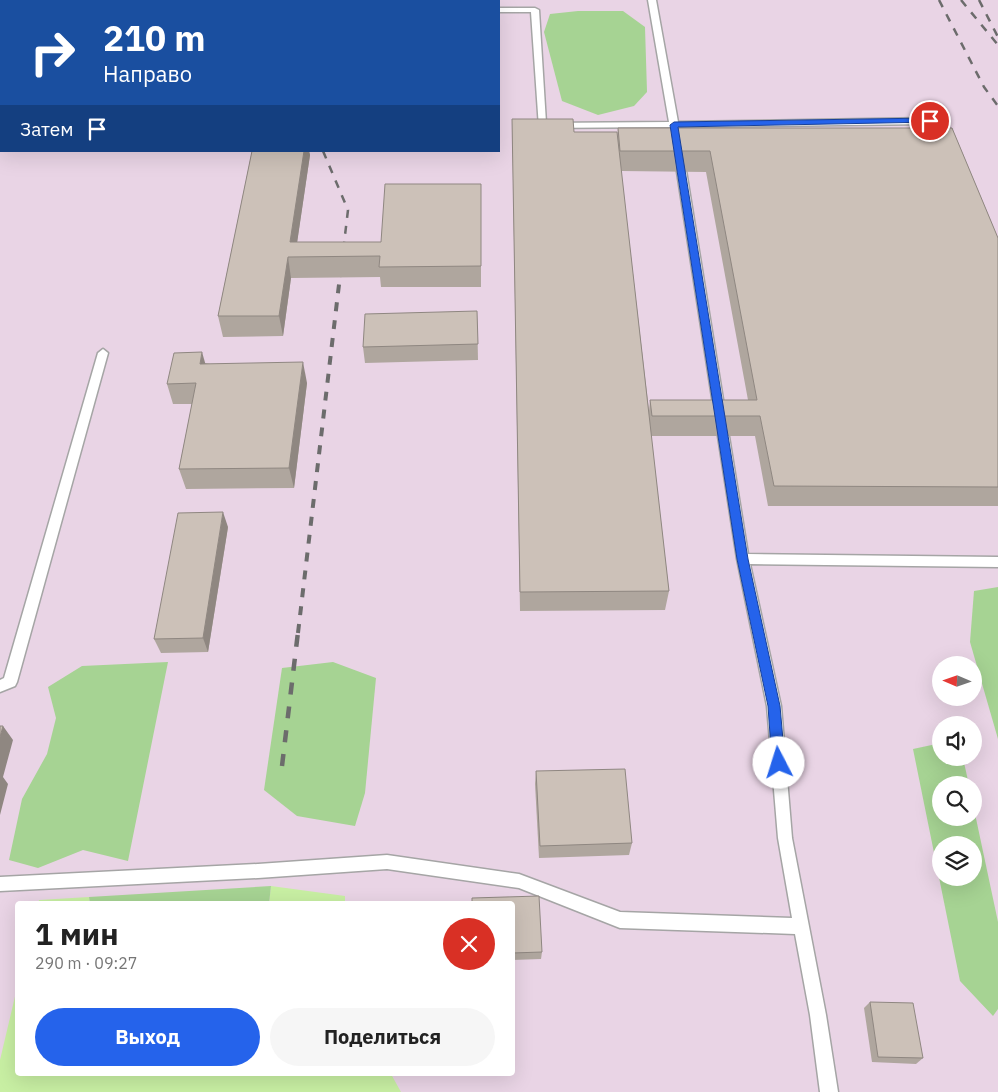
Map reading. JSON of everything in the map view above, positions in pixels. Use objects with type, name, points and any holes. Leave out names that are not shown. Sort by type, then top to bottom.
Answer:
[{"type":"lane","points":[[652,0],[674,125],[743,559],[774,706],[785,838],[818,1015],[829,1092]]},
{"type":"lane","points":[[500,10],[535,10],[542,126],[930,121]]},
{"type":"lane","points":[[0,686],[10,682],[103,353]]},
{"type":"lane","points":[[743,559],[998,562]]},
{"type":"lane","points":[[0,884],[258,872],[387,862],[519,882],[620,920],[801,926]]},
{"type":"shaded area","points":[[500,0],[998,0],[998,1092],[0,1092],[0,152],[500,152]]},
{"type":"green space","points":[[578,11],[623,11],[645,27],[647,92],[634,106],[598,115],[562,101],[544,32],[550,14]]},
{"type":"green space","points":[[998,587],[998,739],[982,684],[982,656],[974,656],[970,642],[974,591]]},
{"type":"green space","points":[[168,662],[128,861],[83,850],[38,868],[9,860],[22,799],[47,754],[56,718],[48,687],[82,666]]},
{"type":"green space","points":[[333,662],[376,678],[365,793],[355,826],[297,816],[264,790],[282,668]]},
{"type":"green space","points":[[932,745],[932,766],[965,766],[967,776],[932,776],[932,826],[978,826],[980,836],[932,836],[932,843],[913,749]]},
{"type":"green space","points":[[982,847],[998,922],[998,1009],[993,1016],[960,981],[941,886],[982,886]]},
{"type":"green space","points":[[271,886],[345,896],[345,901],[269,901]]},
{"type":"green space","points":[[271,886],[269,901],[90,901],[89,897]]},
{"type":"green space","points":[[89,897],[90,901],[39,901]]},
{"type":"green space","points":[[15,996],[15,1076],[392,1076],[401,1092],[0,1092],[0,1060]]},
{"type":"building","points":[[512,119],[573,119],[574,132],[617,132],[669,591],[520,592]]},
{"type":"building","points":[[618,128],[952,128],[998,238],[998,487],[774,486],[760,416],[652,416],[650,400],[757,400],[710,151],[620,151]]},
{"type":"building","points":[[252,152],[304,152],[290,242],[381,242],[385,184],[481,184],[481,266],[379,267],[380,256],[288,257],[279,316],[218,316]]},
{"type":"building","points":[[477,311],[478,344],[363,347],[365,314]]},
{"type":"building","points":[[202,352],[200,364],[303,362],[289,468],[179,469],[196,383],[167,384],[174,353]]},
{"type":"building","points":[[223,512],[203,638],[154,639],[178,513]]},
{"type":"building","points":[[0,726],[3,726],[0,737]]},
{"type":"building","points":[[625,769],[632,843],[540,846],[536,771]]},
{"type":"building","points":[[539,896],[542,952],[515,953],[515,901],[472,901],[472,898]]},
{"type":"building","points":[[870,1002],[913,1003],[923,1058],[878,1057]]},
{"type":"railway","points":[[939,0],[984,87],[998,106]]},
{"type":"railway","points":[[961,0],[998,45]]},
{"type":"railway","points":[[979,0],[998,37]]},
{"type":"railway","points":[[323,152],[348,210],[340,277]]},
{"type":"railway","points":[[298,633],[340,276]]},
{"type":"railway","points":[[282,766],[298,632]]},
{"type":"route","points":[[779,763],[774,706],[743,559],[674,125],[930,121]]}]
